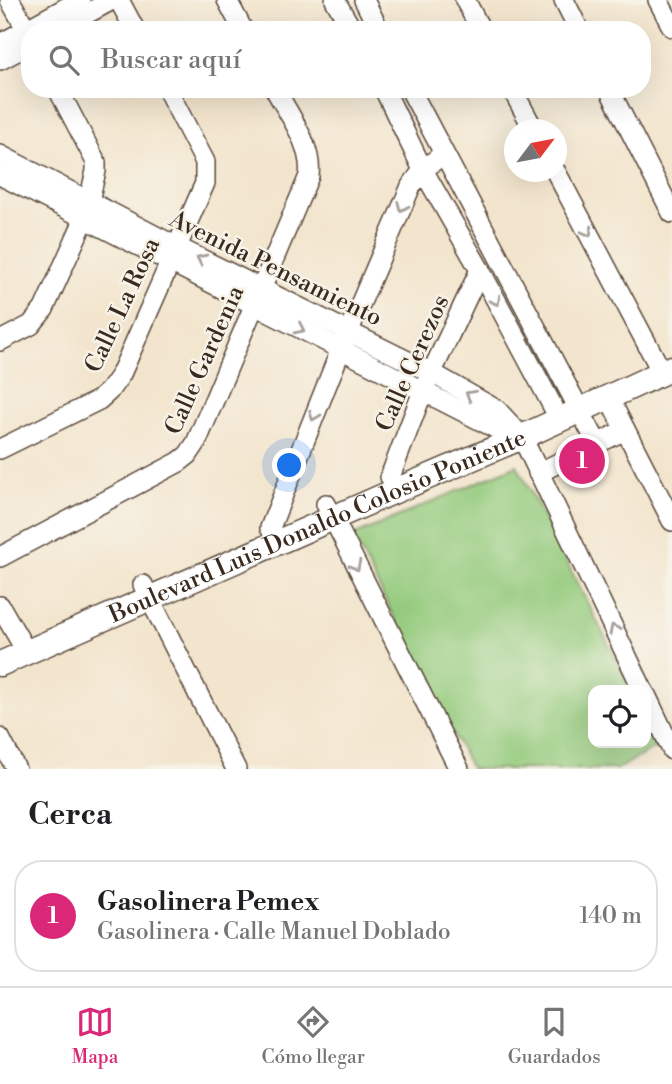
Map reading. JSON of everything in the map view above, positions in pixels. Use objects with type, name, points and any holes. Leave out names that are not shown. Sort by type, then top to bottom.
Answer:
[{"type":"main road","name":"Boulevard Luis Donaldo Colosio Poniente","points":[[0,664],[15,645],[146,592],[510,434],[667,361]]},
{"type":"main road","name":"Boulevard Luis Donaldo Colosio Poniente","points":[[566,409],[609,398],[667,361]]},
{"type":"main road","name":"Boulevard Luis Donaldo Colosio Poniente","points":[[146,592],[270,528],[329,512],[390,477],[510,434]]},
{"type":"street","points":[[10,0],[21,21]]},
{"type":"street","points":[[51,21],[80,0]]},
{"type":"street","points":[[74,21],[112,0]]},
{"type":"street","points":[[119,0],[130,21]]},
{"type":"street","points":[[227,0],[238,21]]},
{"type":"street","points":[[337,0],[348,21]]},
{"type":"street","points":[[364,0],[374,21]]},
{"type":"street","points":[[465,0],[476,21]]},
{"type":"street","points":[[564,0],[574,21]]},
{"type":"street","points":[[658,0],[672,27]]},
{"type":"street","points":[[0,44],[21,39]]},
{"type":"street","points":[[0,60],[21,43]]},
{"type":"street","points":[[0,341],[31,325],[38,318],[87,210],[96,162],[63,98]]},
{"type":"street","name":"Calle La Rosa","points":[[0,449],[99,400],[121,374],[205,183],[205,162],[172,98]]},
{"type":"street","name":"Calle Gardenia","points":[[0,557],[179,462],[196,443],[309,176],[307,151],[280,98]]},
{"type":"street","points":[[388,98],[423,170],[480,271],[566,409],[597,443]]},
{"type":"street","points":[[415,98],[566,409]]},
{"type":"street","points":[[517,98],[528,119]]},
{"type":"street","points":[[614,98],[672,214]]},
{"type":"street","points":[[270,528],[345,340],[411,186],[423,170],[443,154]]},
{"type":"street","name":"Avenida Pensamiento","points":[[0,155],[87,210]]},
{"type":"street","name":"Avenida Pensamiento","points":[[0,175],[87,210],[427,382],[497,410],[510,434]]},
{"type":"street","points":[[562,182],[667,361]]},
{"type":"street","name":"Calle Cerezos","points":[[390,477],[427,382],[480,271]]},
{"type":"street","points":[[609,398],[672,521]]},
{"type":"street","points":[[547,469],[625,429]]},
{"type":"street","points":[[510,434],[547,469],[641,685]]},
{"type":"street","points":[[329,512],[459,769]]},
{"type":"street","points":[[146,592],[236,769]]},
{"type":"street","points":[[0,606],[15,645]]},
{"type":"street","points":[[651,706],[672,750]]},
{"type":"street","points":[[0,738],[16,769]]},
{"type":"green space","points":[[517,465],[629,685],[588,685],[588,748],[651,748],[651,728],[660,745],[617,769],[471,769],[353,536]]},
{"type":"place","name":"Gasolinera Pemex","points":[[582,461]]}]
